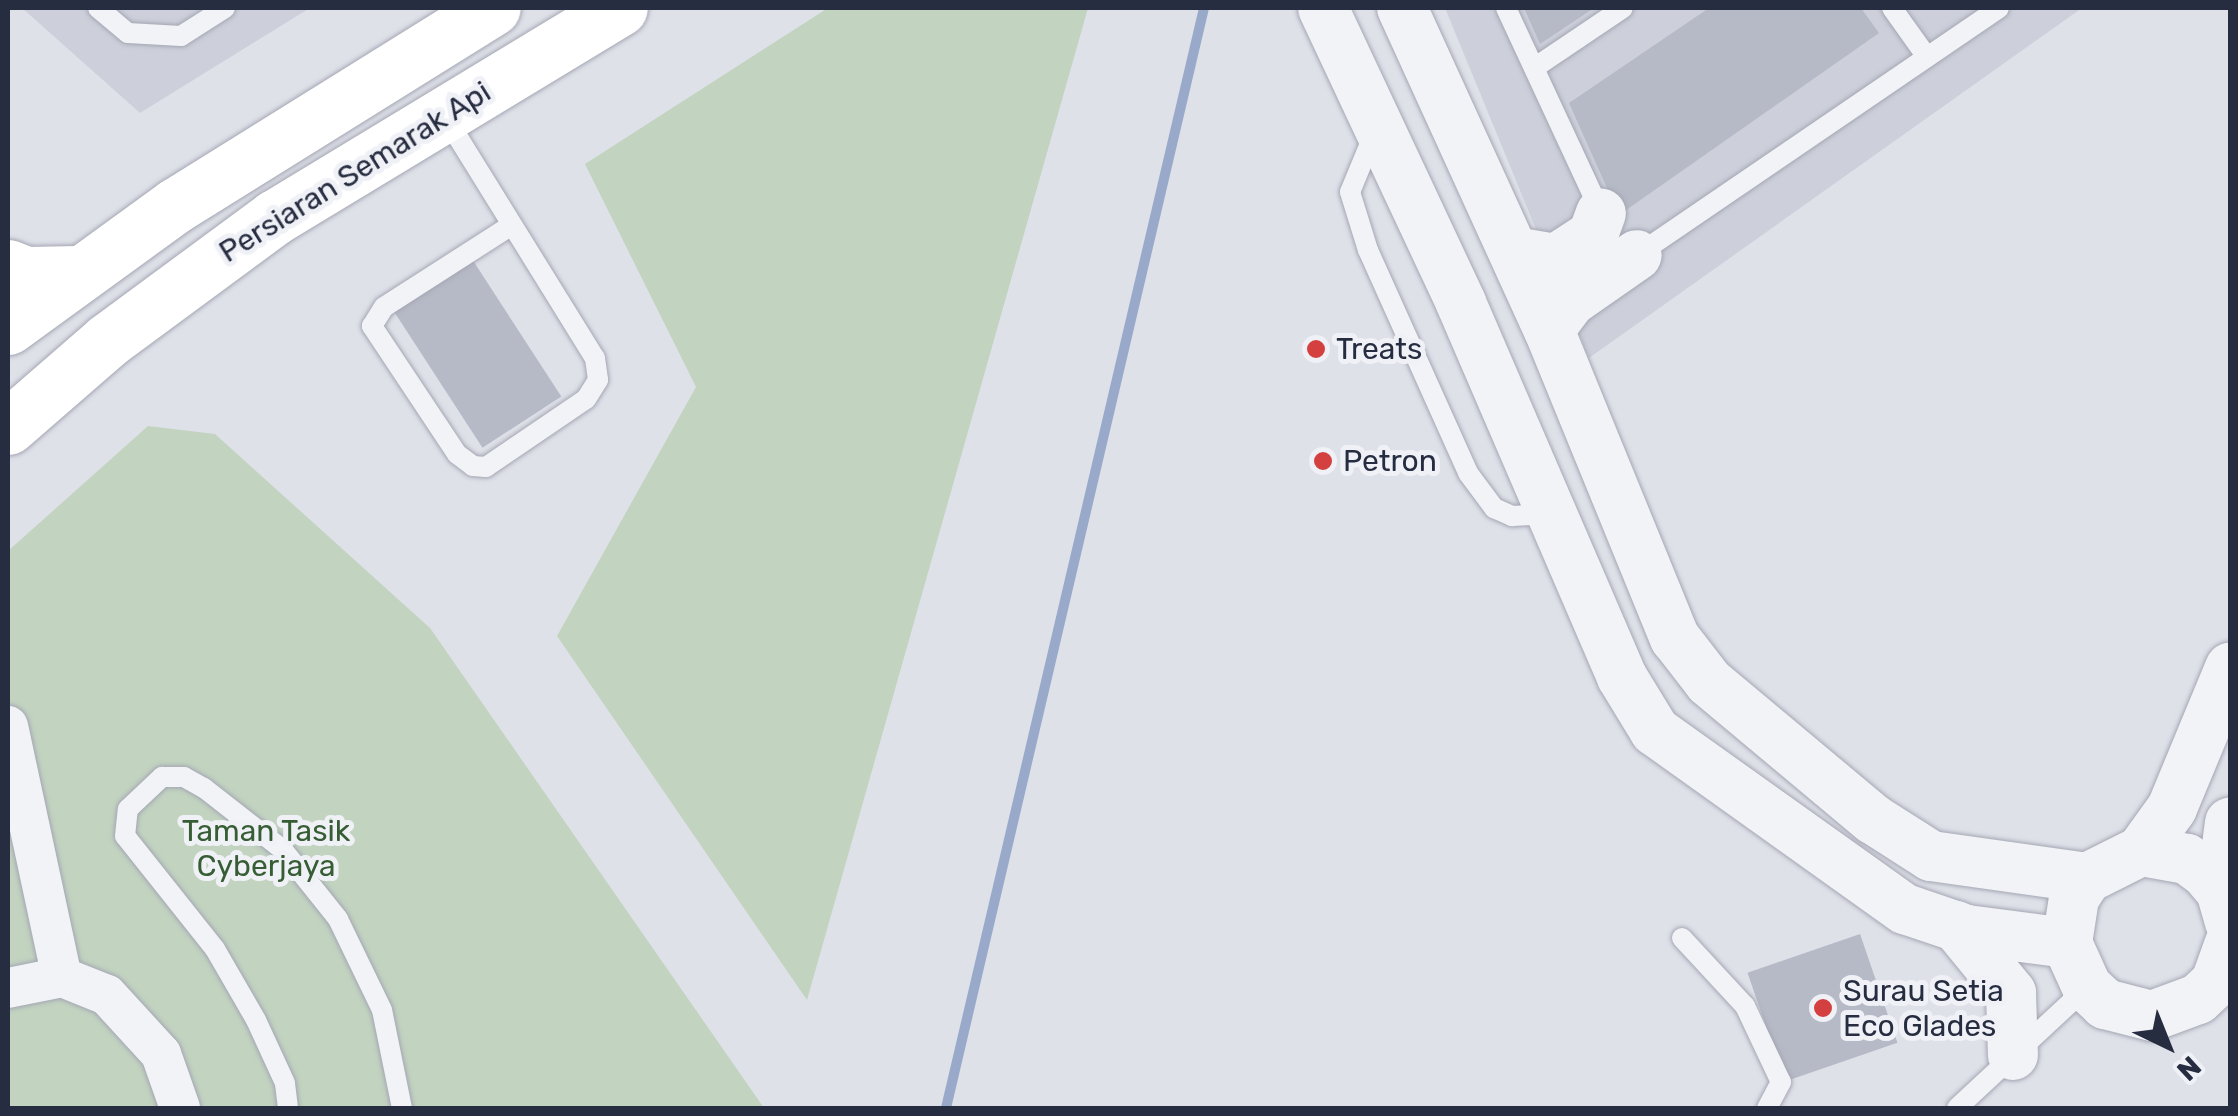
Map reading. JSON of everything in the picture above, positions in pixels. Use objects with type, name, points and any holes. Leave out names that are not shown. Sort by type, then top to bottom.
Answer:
[{"type":"main road","points":[[8,327],[78,273],[308,120],[493,8]]},
{"type":"main road","name":"Persiaran Semarak Api","points":[[8,428],[108,340],[275,217],[620,8]]},
{"type":"main road","points":[[8,267],[26,274],[78,273]]},
{"type":"street","points":[[1323,8],[1380,124],[1622,677],[1656,731],[1889,899],[1956,926],[2077,965],[2128,1013],[2176,1011],[2216,982],[2230,943]]},
{"type":"street","points":[[1402,8],[1549,330],[1676,638],[1709,682],[1873,818],[1930,856],[2088,878]]},
{"type":"street","points":[[1514,252],[1556,259],[1593,235],[1600,213]]},
{"type":"street","points":[[1549,330],[1571,301],[1636,255]]},
{"type":"street","points":[[2077,965],[2074,898],[2088,878],[2141,851],[2172,808],[2230,668]]},
{"type":"street","points":[[8,726],[62,977]]},
{"type":"street","points":[[2226,907],[2230,823]]},
{"type":"street","points":[[2141,851],[2187,859],[2226,907]]},
{"type":"street","points":[[1956,926],[2011,993],[2014,1056]]},
{"type":"street","points":[[8,988],[62,977],[107,995],[161,1054],[180,1108]]},
{"type":"lane","points":[[98,8],[128,33],[181,36],[224,8]]},
{"type":"lane","points":[[1506,8],[1600,213],[1636,255],[1999,8]]},
{"type":"lane","points":[[1534,68],[1623,8]]},
{"type":"lane","points":[[1892,8],[1927,57]]},
{"type":"lane","points":[[444,115],[594,358],[598,380],[586,399],[515,448],[486,467],[472,466],[457,454],[372,326],[384,307],[510,226]]},
{"type":"lane","points":[[288,1108],[284,1083],[256,1020],[214,949],[125,836],[128,808],[162,777],[184,776],[204,788],[283,850],[338,919],[382,1010],[402,1108]]},
{"type":"lane","points":[[1682,938],[1745,1006],[1780,1082],[1767,1108]]},
{"type":"lane","points":[[1957,1108],[2014,1056],[2077,965]]},
{"type":"shaded area","points":[[22,8],[310,8],[140,113]]},
{"type":"shaded area","points":[[1445,8],[2082,8],[1589,358]]},
{"type":"green space","points":[[828,8],[1088,8],[807,1000],[557,636],[696,387],[585,164]]},
{"type":"green space","name":"Taman Tasik Cyberjaya","points":[[148,426],[215,434],[430,628],[764,1108],[8,1108],[8,551]]},
{"type":"building","points":[[1524,8],[1594,8],[1540,44]]},
{"type":"building","points":[[1709,8],[1861,8],[1879,33],[1619,215],[1569,103]]},
{"type":"building","points":[[472,259],[561,397],[482,448],[393,310]]},
{"type":"building","name":"Surau Setia Eco Glades","points":[[1860,934],[1897,1043],[1785,1081],[1747,973]]},
{"type":"waterway","points":[[946,1108],[1204,8]]},
{"type":"place","name":"Treats","points":[[1316,349]]},
{"type":"place","name":"Petron","points":[[1323,461]]},
{"type":"place","name":"Surau Setia Eco Glades","points":[[1823,1008]]}]
